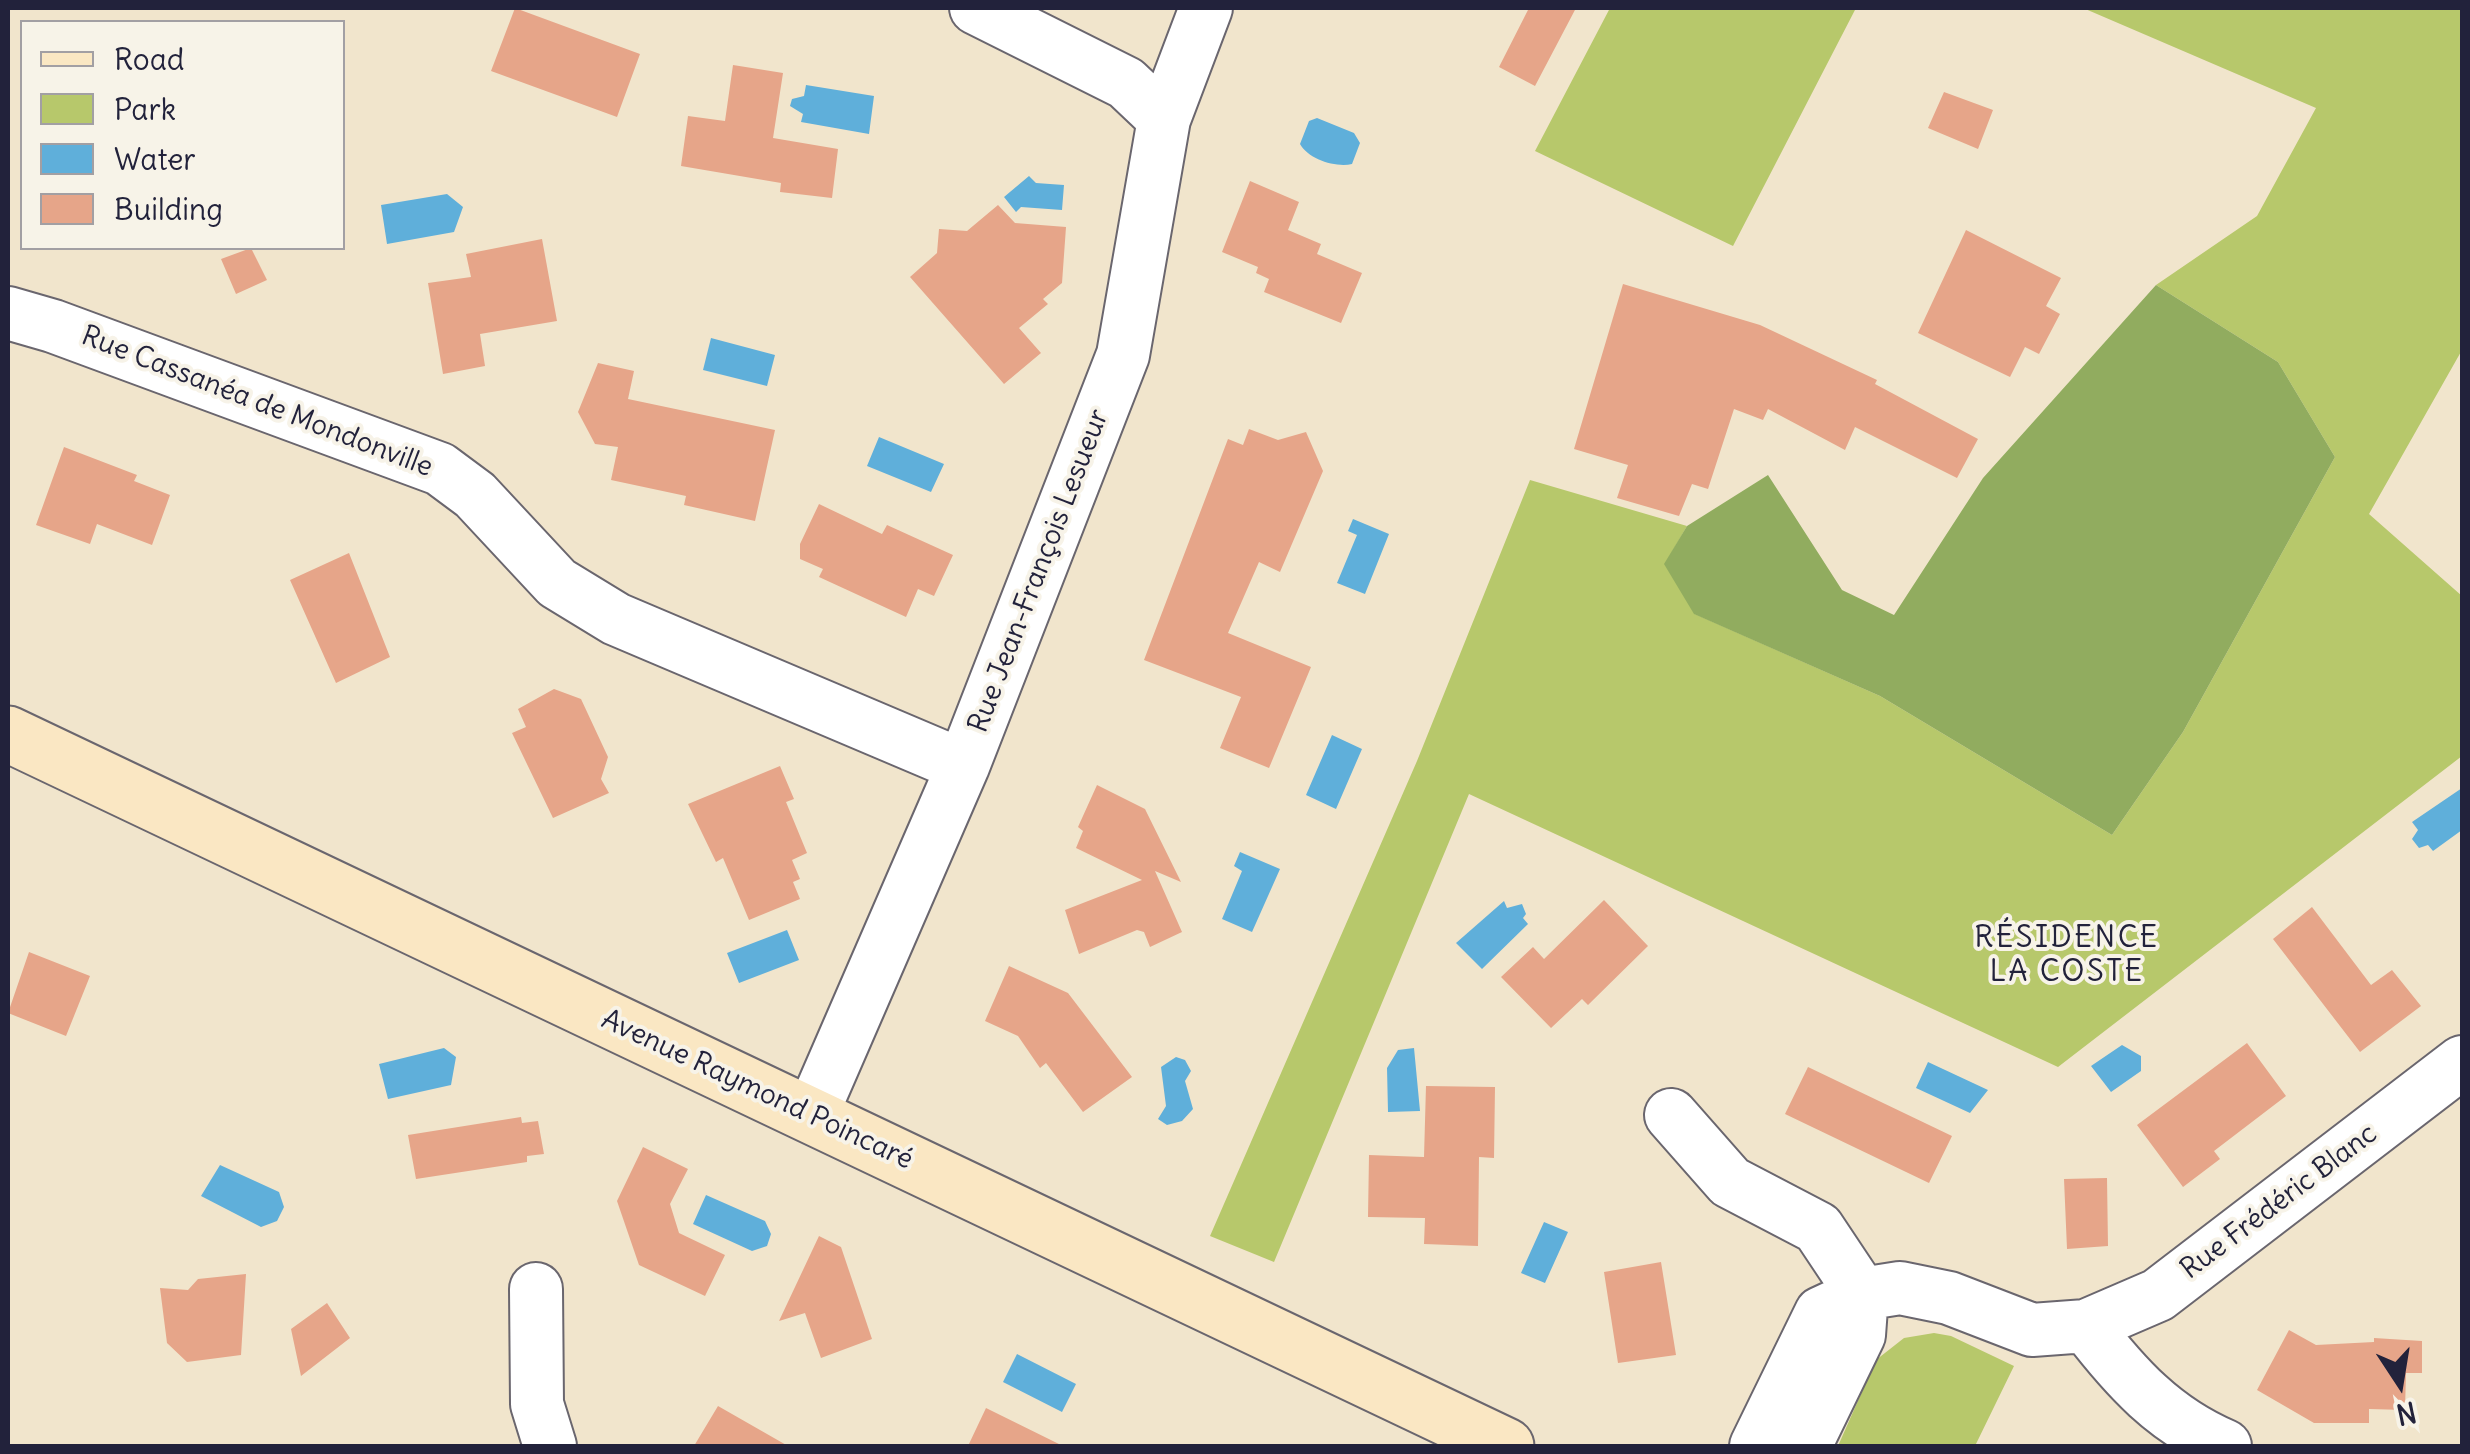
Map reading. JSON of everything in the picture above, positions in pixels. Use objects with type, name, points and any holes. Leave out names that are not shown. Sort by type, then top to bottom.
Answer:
[{"type":"main road","name":"Avenue Raymond Poincaré","points":[[8,734],[1506,1446]]},
{"type":"street","points":[[976,8],[1126,83],[1164,119]]},
{"type":"street","name":"Rue Jean-François Lesueur","points":[[811,1116],[963,766],[1123,354],[1164,119],[1206,8]]},
{"type":"street","name":"Rue Cassanéa de Mondonville","points":[[8,313],[53,326],[440,469],[475,494],[557,583],[616,619],[963,766]]},
{"type":"street","name":"Rue Frédéric Blanc","points":[[1756,1446],[1821,1314],[1862,1294],[1900,1288],[1949,1298],[2032,1330],[2086,1326],[2158,1295],[2462,1062]]},
{"type":"street","points":[[1671,1115],[1730,1182],[1818,1228],[1862,1294],[1859,1335],[1805,1446]]},
{"type":"street","points":[[536,1289],[536,1404],[550,1446]]},
{"type":"street","points":[[2086,1326],[2127,1380],[2184,1428],[2225,1446]]},
{"type":"green space","points":[[1610,8],[1856,8],[1733,246],[1535,151]]},
{"type":"green space","points":[[2083,8],[2462,8],[2462,350],[2369,514],[2462,596],[2462,756],[2058,1067],[1469,794],[1274,1262],[1210,1236],[1417,761],[1530,480],[1687,526],[1665,564],[1695,614],[1880,696],[2112,835],[2183,732],[2335,457],[2278,362],[2156,285],[2257,216],[2316,108]]},
{"type":"green space","points":[[2156,285],[2278,362],[2335,457],[2183,732],[2112,835],[1880,696],[1694,614],[1664,564],[1687,526],[1768,475],[1842,590],[1894,615],[1983,478]]},
{"type":"green space","points":[[1934,1333],[1951,1336],[2014,1366],[1975,1446],[1838,1446],[1876,1360],[1904,1338]]},
{"type":"water","points":[[806,85],[874,96],[869,134],[801,122],[803,114],[790,106],[792,99],[804,96]]},
{"type":"water","points":[[1317,118],[1354,133],[1360,143],[1352,164],[1323,161],[1300,144],[1309,121]]},
{"type":"water","points":[[1029,176],[1036,183],[1064,185],[1062,210],[1021,207],[1016,212],[1004,197]]},
{"type":"water","points":[[447,194],[463,207],[454,232],[387,244],[381,205]]},
{"type":"water","points":[[711,338],[775,355],[767,386],[703,370]]},
{"type":"water","points":[[879,437],[944,464],[931,492],[867,466]]},
{"type":"water","points":[[1353,519],[1389,534],[1365,594],[1337,583],[1357,535],[1348,531]]},
{"type":"water","points":[[1332,735],[1362,749],[1336,809],[1306,795]]},
{"type":"water","points":[[2462,788],[2462,830],[2433,851],[2428,845],[2419,848],[2412,839],[2418,830],[2412,822]]},
{"type":"water","points":[[1240,852],[1280,869],[1252,932],[1222,919],[1242,871],[1234,866]]},
{"type":"water","points":[[1504,901],[1507,908],[1522,904],[1526,914],[1523,918],[1528,924],[1482,969],[1456,943]]},
{"type":"water","points":[[787,930],[799,960],[739,983],[727,953]]},
{"type":"water","points":[[2122,1045],[2141,1056],[2141,1071],[2111,1092],[2091,1066]]},
{"type":"water","points":[[444,1048],[456,1057],[451,1085],[388,1099],[379,1064]]},
{"type":"water","points":[[1414,1048],[1420,1111],[1388,1112],[1387,1068],[1398,1050]]},
{"type":"water","points":[[1176,1057],[1185,1060],[1191,1071],[1185,1081],[1193,1109],[1182,1121],[1167,1125],[1158,1119],[1166,1106],[1161,1067]]},
{"type":"water","points":[[1928,1062],[1988,1090],[1970,1113],[1916,1088]]},
{"type":"water","points":[[220,1165],[279,1192],[284,1207],[277,1221],[261,1227],[201,1196]]},
{"type":"water","points":[[706,1195],[765,1221],[771,1234],[767,1246],[752,1251],[693,1224]]},
{"type":"water","points":[[1544,1222],[1568,1232],[1545,1283],[1521,1273]]},
{"type":"water","points":[[1017,1354],[1076,1384],[1062,1412],[1003,1382]]},
{"type":"building","points":[[515,8],[640,54],[617,117],[491,71]]},
{"type":"building","points":[[1529,8],[1576,8],[1535,86],[1499,67]]},
{"type":"building","points":[[733,65],[783,73],[773,138],[838,149],[832,198],[780,192],[781,183],[681,166],[688,116],[725,121]]},
{"type":"building","points":[[1944,92],[1993,110],[1978,149],[1928,128]]},
{"type":"building","points":[[1250,181],[1299,202],[1288,230],[1321,244],[1317,254],[1362,273],[1341,323],[1264,292],[1269,279],[1256,273],[1258,267],[1222,252]]},
{"type":"building","points":[[998,205],[1015,223],[1066,227],[1062,283],[1043,299],[1048,304],[1019,328],[1041,353],[1004,384],[910,277],[937,253],[939,229],[967,231]]},
{"type":"building","points":[[1966,230],[2061,278],[2046,306],[2060,314],[2039,354],[2025,347],[2010,377],[1918,333]]},
{"type":"building","points":[[542,239],[557,321],[480,334],[485,366],[443,374],[428,283],[471,277],[466,254]]},
{"type":"building","points":[[252,250],[267,280],[236,294],[221,259]]},
{"type":"building","points":[[1623,284],[1760,325],[1877,380],[1875,384],[1978,439],[1957,478],[1855,427],[1845,450],[1768,409],[1763,420],[1734,409],[1708,489],[1692,484],[1679,516],[1617,498],[1628,465],[1574,449]]},
{"type":"building","points":[[598,363],[634,371],[628,399],[775,430],[755,521],[684,505],[686,496],[611,480],[618,447],[595,444],[578,412]]},
{"type":"building","points":[[1249,429],[1278,440],[1306,432],[1323,471],[1280,572],[1259,562],[1228,633],[1311,667],[1269,768],[1220,748],[1241,697],[1144,660],[1228,439],[1243,445]]},
{"type":"building","points":[[64,447],[137,475],[134,481],[170,495],[152,545],[97,524],[90,544],[36,525]]},
{"type":"building","points":[[819,504],[882,534],[887,525],[953,555],[934,596],[918,589],[906,617],[819,577],[823,569],[800,559],[800,544]]},
{"type":"building","points":[[349,553],[390,657],[336,683],[290,580]]},
{"type":"building","points":[[554,689],[581,699],[608,757],[601,779],[609,793],[553,818],[512,733],[526,727],[518,709]]},
{"type":"building","points":[[780,766],[794,799],[786,802],[807,853],[792,860],[800,879],[793,882],[800,899],[749,920],[723,858],[716,862],[688,804]]},
{"type":"building","points":[[1097,785],[1145,809],[1181,882],[1155,871],[1182,932],[1150,947],[1144,932],[1137,930],[1079,954],[1065,910],[1142,880],[1076,848],[1083,831],[1078,827]]},
{"type":"building","points":[[1604,900],[1648,946],[1588,1005],[1582,999],[1551,1028],[1501,977],[1533,947],[1544,959]]},
{"type":"building","points":[[2312,907],[2371,985],[2392,970],[2421,1006],[2360,1052],[2273,939]]},
{"type":"building","points":[[29,952],[90,976],[66,1036],[8,1013]]},
{"type":"building","points":[[1009,966],[1068,993],[1132,1077],[1083,1112],[1046,1063],[1040,1068],[1018,1036],[985,1021]]},
{"type":"building","points":[[2247,1043],[2286,1096],[2214,1151],[2220,1159],[2183,1187],[2137,1125]]},
{"type":"building","points":[[1808,1067],[1952,1136],[1929,1183],[1785,1114]]},
{"type":"building","points":[[1426,1086],[1495,1087],[1494,1158],[1479,1157],[1478,1246],[1424,1244],[1425,1218],[1368,1217],[1369,1155],[1424,1157]]},
{"type":"building","points":[[521,1117],[522,1123],[538,1121],[544,1154],[527,1156],[527,1162],[416,1179],[408,1135]]},
{"type":"building","points":[[643,1147],[688,1169],[670,1204],[679,1233],[725,1255],[705,1296],[639,1265],[617,1201]]},
{"type":"building","points":[[2107,1178],[2108,1246],[2067,1249],[2064,1179]]},
{"type":"building","points":[[819,1236],[841,1247],[872,1339],[821,1358],[805,1313],[779,1321]]},
{"type":"building","points":[[1661,1262],[1676,1355],[1618,1363],[1604,1272]]},
{"type":"building","points":[[246,1274],[241,1355],[187,1362],[167,1343],[160,1288],[188,1290],[198,1279]]},
{"type":"building","points":[[327,1303],[350,1338],[301,1376],[291,1329]]},
{"type":"building","points":[[2289,1330],[2316,1345],[2374,1342],[2374,1338],[2422,1341],[2422,1373],[2406,1373],[2405,1410],[2369,1409],[2369,1423],[2314,1423],[2257,1390]]},
{"type":"building","points":[[718,1406],[788,1446],[694,1446]]},
{"type":"building","points":[[986,1408],[1063,1446],[968,1446]]},
{"type":"district","name":"RÉSIDENCE LA COSTE","points":[[2067,955]]}]
